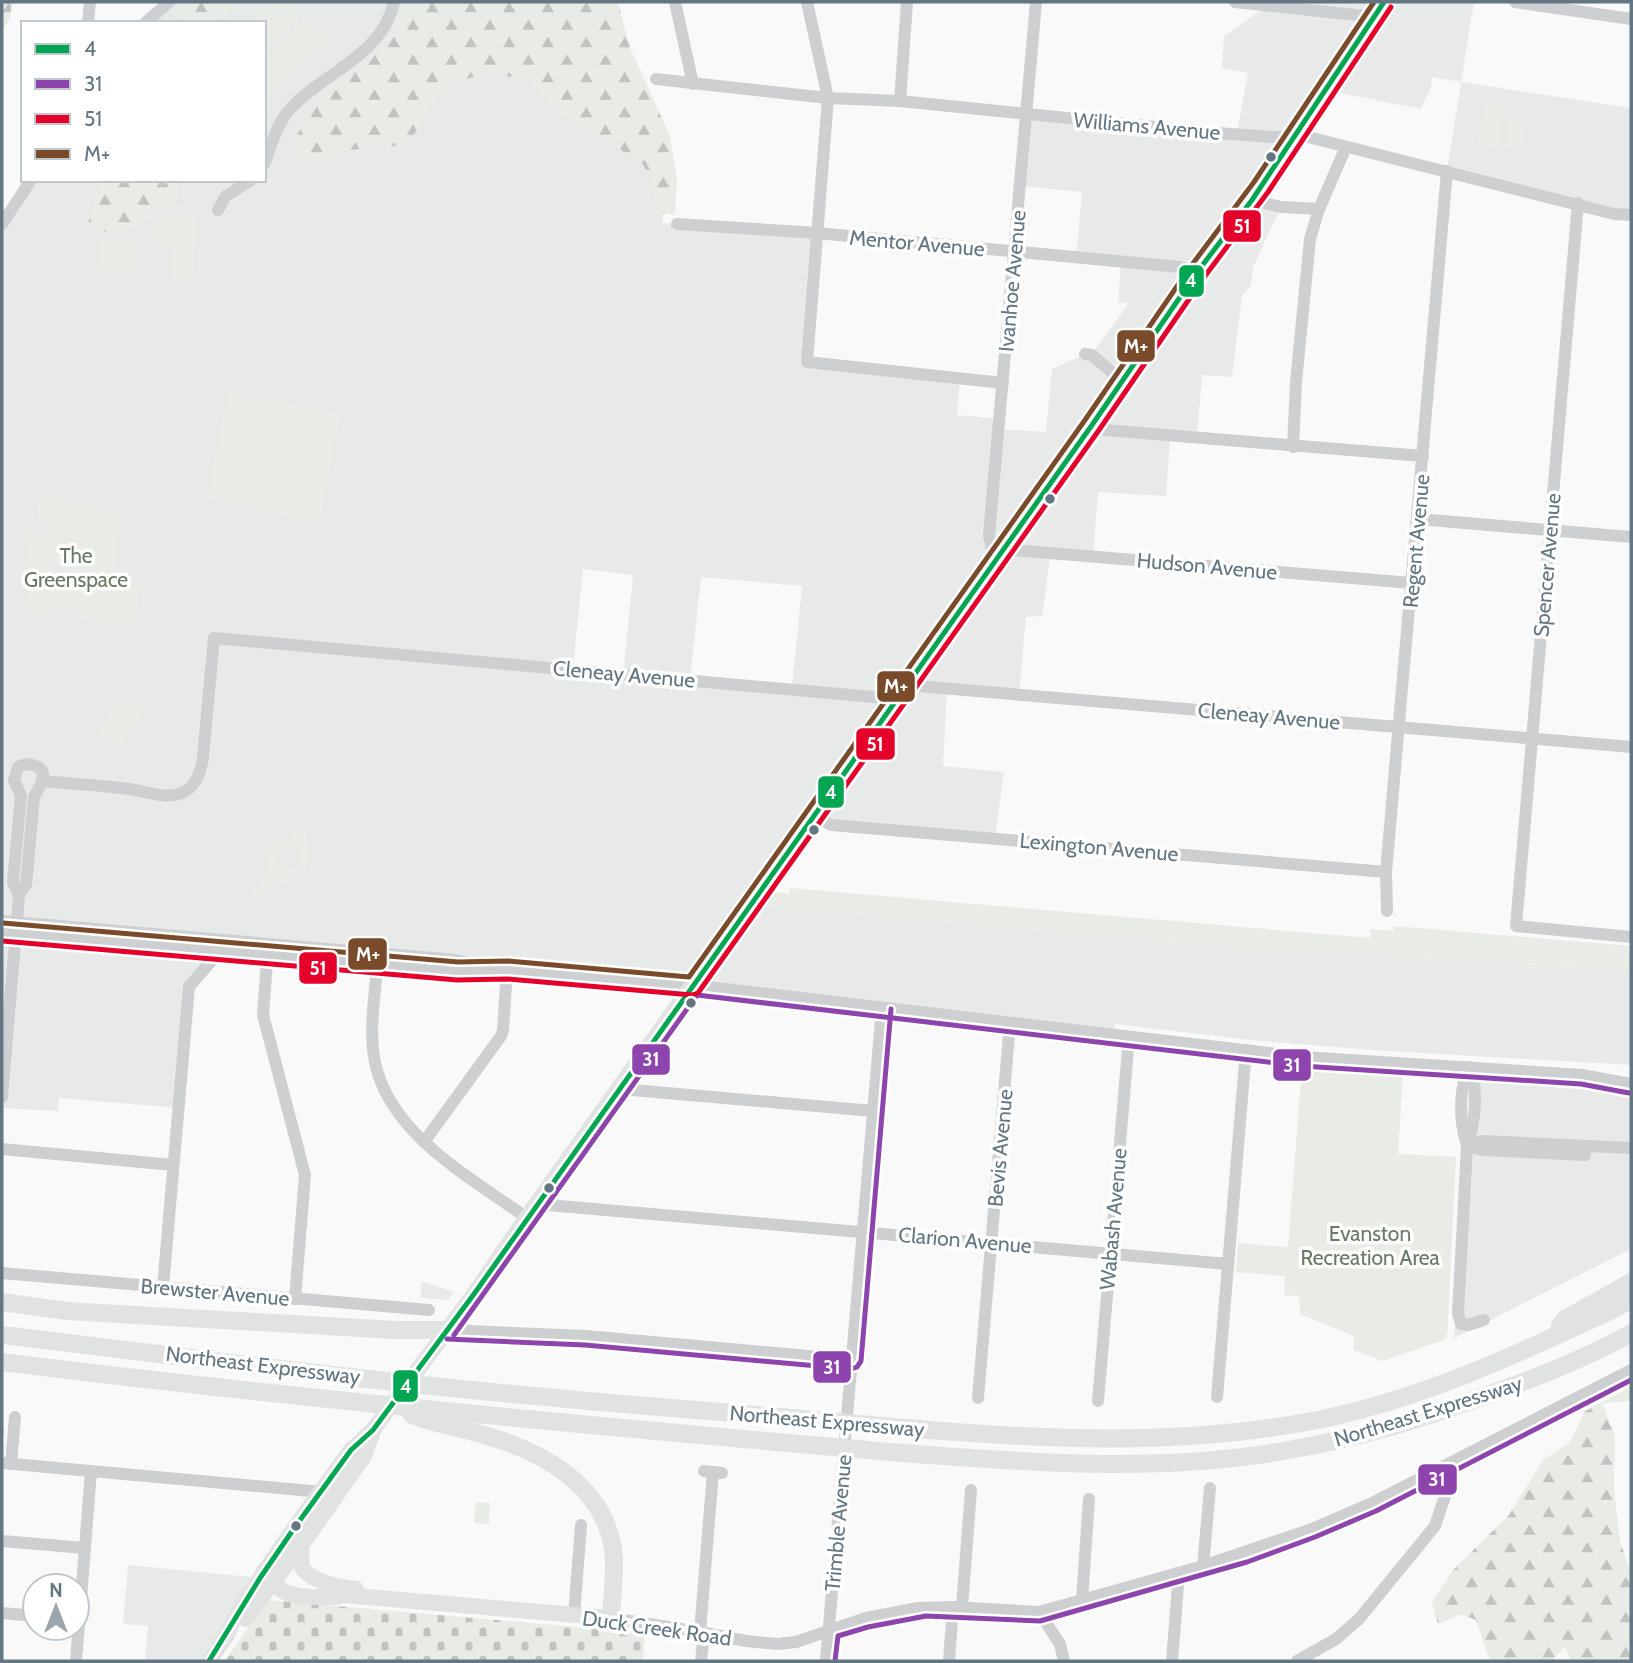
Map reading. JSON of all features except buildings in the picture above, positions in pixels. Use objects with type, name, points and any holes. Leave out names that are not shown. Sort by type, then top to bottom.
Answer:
[{"type":"highway","points":[[1550,1339],[1565,1319],[1631,1282]]},
{"type":"highway","name":"Northeast Expressway","points":[[2,1335],[531,1396],[1064,1439],[1138,1439],[1217,1435],[1308,1422],[1377,1406],[1464,1377],[1631,1299]]},
{"type":"highway","points":[[2,1302],[81,1312],[395,1330],[447,1330]]},
{"type":"highway","name":"Northeast Expressway","points":[[2,1362],[397,1407],[1015,1462],[1114,1465],[1219,1459],[1292,1450],[1372,1433],[1536,1378],[1631,1332]]},
{"type":"highway","points":[[397,1407],[430,1423],[481,1434],[530,1450],[554,1464],[576,1482],[596,1506],[613,1547],[611,1618]]},
{"type":"main road","points":[[209,1661],[227,1635],[235,1617],[272,1572],[351,1450],[373,1430],[447,1330],[1092,425],[1198,271],[1252,200],[1384,2]]},
{"type":"main road","points":[[272,1572],[302,1546],[364,1456],[373,1430]]},
{"type":"main road","points":[[302,1546],[302,1568],[312,1578],[331,1585],[359,1589],[381,1599]]},
{"type":"main road","name":"Duck Creek Road","points":[[272,1572],[343,1595],[611,1618]]},
{"type":"street","points":[[88,21],[90,2]]},
{"type":"street","points":[[147,21],[169,2]]},
{"type":"street","points":[[266,159],[284,116],[311,90],[376,40],[394,2]]},
{"type":"street","points":[[675,2],[693,84]]},
{"type":"street","points":[[807,2],[828,98],[807,362],[1003,383]]},
{"type":"street","points":[[900,101],[907,2]]},
{"type":"street","name":"Ivanhoe Avenue","points":[[998,554],[989,535],[1036,2]]},
{"type":"street","points":[[1235,2],[1361,13],[1374,17]]},
{"type":"street","points":[[1515,2],[1631,19]]},
{"type":"street","name":"Williams Avenue","points":[[656,79],[828,98],[900,101],[1027,115],[1308,137],[1614,214],[1631,215]]},
{"type":"street","points":[[1293,447],[1296,382],[1310,239],[1319,209],[1346,146]]},
{"type":"street","name":"Regent Avenue","points":[[1387,911],[1387,872],[1447,171]]},
{"type":"street","points":[[2,224],[30,182]]},
{"type":"street","points":[[218,210],[226,196],[248,182]]},
{"type":"street","points":[[1252,200],[1281,207],[1319,209]]},
{"type":"street","name":"Spencer Avenue","points":[[1578,203],[1516,926],[1631,937]]},
{"type":"street","name":"Mentor Avenue","points":[[677,224],[817,233],[1181,267],[1198,271]]},
{"type":"street","points":[[1085,354],[1092,355],[1122,381]]},
{"type":"street","points":[[1092,425],[1105,430],[1423,456]]},
{"type":"street","points":[[1418,519],[1631,537]]},
{"type":"street","name":"Hudson Avenue","points":[[998,554],[1412,583]]},
{"type":"street","name":"Cleneay Avenue","points":[[43,781],[168,795],[184,792],[192,786],[204,757],[214,638],[901,692],[1400,727],[1631,747]]},
{"type":"street","points":[[2,1097],[19,895],[26,885],[34,797],[43,781],[41,770],[35,765],[25,764],[15,772],[15,786],[21,796],[13,882],[19,895]]},
{"type":"street","name":"Lexington Avenue","points":[[814,816],[831,825],[1387,872]]},
{"type":"street","points":[[2,921],[16,928]]},
{"type":"street","points":[[2,932],[16,928],[378,958],[457,960],[507,970],[693,986],[1303,1057],[1592,1076],[1631,1084]]},
{"type":"street","points":[[163,1287],[189,987],[212,960],[216,944]]},
{"type":"street","points":[[267,948],[263,1015],[305,1175],[295,1299]]},
{"type":"street","points":[[378,958],[372,1032],[375,1065],[380,1083],[394,1110],[424,1142],[531,1211]]},
{"type":"street","points":[[424,1142],[501,1036],[507,970]]},
{"type":"street","name":"Trimble Avenue","points":[[826,1661],[882,1008]]},
{"type":"street","name":"Bevis Avenue","points":[[978,1398],[1010,1023]]},
{"type":"street","name":"Wabash Avenue","points":[[1098,1401],[1129,1037]]},
{"type":"street","points":[[1217,1397],[1245,1050]]},
{"type":"street","points":[[1469,1067],[1476,1082],[1473,1120],[1467,1146],[1458,1313],[1461,1324],[1468,1325],[1484,1320]]},
{"type":"street","points":[[623,1084],[632,1090],[873,1111]]},
{"type":"street","points":[[1467,1146],[1483,1141],[1631,1148]]},
{"type":"street","points":[[1467,1146],[1483,1150],[1631,1157]]},
{"type":"street","points":[[2,1149],[173,1165]]},
{"type":"street","name":"Clarion Avenue","points":[[531,1211],[862,1231],[1227,1264]]},
{"type":"street","name":"Brewster Avenue","points":[[2,1273],[429,1310]]},
{"type":"street","points":[[447,1330],[586,1336],[852,1360]]},
{"type":"street","name":"Duck Creek Road","points":[[611,1618],[746,1642],[778,1644],[796,1642],[830,1629],[905,1610],[958,1607],[1018,1613],[1039,1612],[1203,1566],[1312,1529],[1436,1471],[1631,1370]]},
{"type":"street","points":[[15,1417],[6,1464],[322,1492]]},
{"type":"street","points":[[1297,1661],[1336,1639],[1359,1619],[1435,1526],[1444,1496],[1436,1471]]},
{"type":"street","points":[[83,1572],[91,1472]]},
{"type":"street","points":[[701,1661],[713,1472]]},
{"type":"street","points":[[1203,1566],[1210,1488]]},
{"type":"street","points":[[949,1661],[971,1490]]},
{"type":"street","points":[[1082,1601],[1089,1499]]},
{"type":"street","points":[[574,1615],[581,1525]]},
{"type":"street","points":[[2,1541],[85,1548]]},
{"type":"street","points":[[1172,1661],[1177,1573]]},
{"type":"street","points":[[1039,1612],[1060,1644],[1064,1661]]},
{"type":"street","points":[[2,1613],[21,1615]]},
{"type":"street","points":[[76,1661],[77,1642]]},
{"type":"shaded area","points":[[169,2],[468,2],[638,95],[663,188],[663,223],[817,233],[808,362],[960,379],[957,415],[1000,419],[999,429],[1046,432],[1052,369],[1085,354],[1092,354],[1129,303],[1118,302],[1121,262],[1076,258],[1082,192],[1021,186],[1027,115],[1237,134],[1248,73],[1222,68],[1224,36],[1267,6],[1264,2],[1474,2],[1461,82],[1432,77],[1431,87],[1421,109],[1326,90],[1252,199],[1281,207],[1253,267],[1251,285],[1242,296],[1232,377],[1202,375],[1197,438],[1170,435],[1166,496],[1098,492],[1093,557],[1051,553],[1042,616],[1026,617],[1019,695],[947,689],[943,766],[1004,772],[995,838],[831,825],[814,816],[756,898],[886,910],[1123,938],[1313,955],[1313,952],[1631,970],[1631,1065],[1372,1050],[1250,1040],[1115,1024],[1114,1035],[844,1003],[215,950],[192,981],[179,1108],[59,1098],[58,1111],[2,1108],[2,224],[30,182],[266,182],[266,21],[147,21]],"holes":[[[583,569],[633,575],[623,675],[573,669]],[[701,577],[802,586],[792,688],[690,680]]]},
{"type":"shaded area","points":[[1461,82],[1631,108],[1631,215],[1447,171]]},
{"type":"shaded area","points":[[1469,1067],[1631,1084],[1631,1249],[1453,1339],[1458,1313],[1471,1136]]},
{"type":"shaded area","points":[[421,1281],[454,1292],[448,1300],[421,1298]]},
{"type":"shaded area","points":[[128,1565],[260,1578],[209,1661],[145,1661],[148,1626],[123,1624]]},
{"type":"green space","points":[[2,2],[12,2],[10,18],[2,31]]},
{"type":"green space","points":[[185,2],[235,2],[225,21],[167,21]]},
{"type":"green space","points":[[269,2],[288,2],[302,14],[266,51],[266,21],[250,21]]},
{"type":"green space","points":[[403,2],[618,2],[630,48],[670,136],[677,178],[675,215],[655,212],[654,189],[643,164],[549,105],[529,79],[478,76],[458,82],[439,97],[407,145],[350,150],[313,162],[295,155],[296,137],[322,90],[372,59],[393,30]]},
{"type":"green space","points":[[305,17],[328,40],[270,99],[266,116],[266,57]]},
{"type":"green space","points":[[1483,103],[1505,106],[1500,147],[1477,144]]},
{"type":"green space","points":[[1507,121],[1526,124],[1522,148],[1504,146]]},
{"type":"green space","points":[[99,182],[178,182],[178,202],[122,232],[86,231]]},
{"type":"green space","points":[[153,216],[197,219],[193,280],[170,279],[172,249],[151,247]]},
{"type":"green space","points":[[100,238],[137,240],[136,278],[129,272],[114,274],[98,267]]},
{"type":"green space","points":[[228,391],[341,416],[320,522],[206,497]]},
{"type":"green space","name":"The Greenspace","points":[[63,495],[71,505],[106,508],[121,523],[116,582],[139,585],[137,624],[92,621],[65,608],[42,617],[25,597],[34,583],[28,576],[34,575],[30,567],[19,567],[29,557],[22,540],[24,535],[46,538],[48,524],[39,522],[36,502]]},
{"type":"green space","points":[[132,700],[145,700],[143,719],[127,734],[124,744],[98,741],[101,726],[108,713],[115,705],[117,707]]},
{"type":"green space","points":[[297,824],[304,826],[307,836],[305,871],[296,879],[276,885],[256,900],[250,901],[248,897],[265,873],[267,850],[277,855],[284,869],[290,871],[298,865],[301,858],[295,849],[278,850],[269,846],[292,837]]},
{"type":"green space","points":[[790,888],[1370,938],[1371,929],[1393,931],[1394,926],[1631,946],[1631,970],[1314,952],[1313,955],[765,906],[775,892],[789,894]]},
{"type":"green space","name":"Evanston Recreation Area","points":[[1302,1067],[1403,1073],[1398,1154],[1456,1157],[1447,1339],[1383,1361],[1353,1350],[1354,1336],[1300,1314],[1299,1296],[1284,1295],[1285,1276],[1236,1272],[1238,1243],[1288,1247]]},
{"type":"green space","points":[[1631,1387],[1630,1401],[1602,1403],[1615,1437],[1614,1489],[1620,1540],[1631,1575],[1631,1661],[1570,1661],[1565,1646],[1552,1661],[1490,1661],[1476,1620],[1461,1614],[1438,1624],[1432,1602],[1453,1570],[1509,1515],[1543,1460],[1570,1442],[1585,1411]]},
{"type":"green space","points":[[476,1502],[490,1503],[489,1524],[474,1523]]},
{"type":"green space","points":[[268,1600],[645,1633],[643,1661],[224,1661]]},
{"type":"transit line","name":"M+","points":[[3,923],[458,962],[508,961],[689,977],[1085,420],[1191,266],[1254,182],[1374,2]]},
{"type":"transit line","name":"4","points":[[209,1661],[295,1527],[351,1450],[373,1430],[474,1294],[1092,425],[1198,271],[1252,200],[1384,2]]},
{"type":"transit line","name":"51","points":[[2,941],[457,980],[507,979],[692,995],[698,993],[1099,430],[1205,276],[1268,192],[1391,7]]},
{"type":"transit line","name":"31","points":[[454,1335],[697,995],[1302,1066],[1581,1084],[1629,1093]]},
{"type":"transit line","name":"31","points":[[447,1339],[585,1345],[851,1369],[857,1367],[861,1361],[891,1009]]},
{"type":"transit line","name":"31","points":[[835,1661],[838,1636],[868,1627],[926,1616],[1040,1621],[1247,1562],[1376,1511],[1631,1380]]}]
